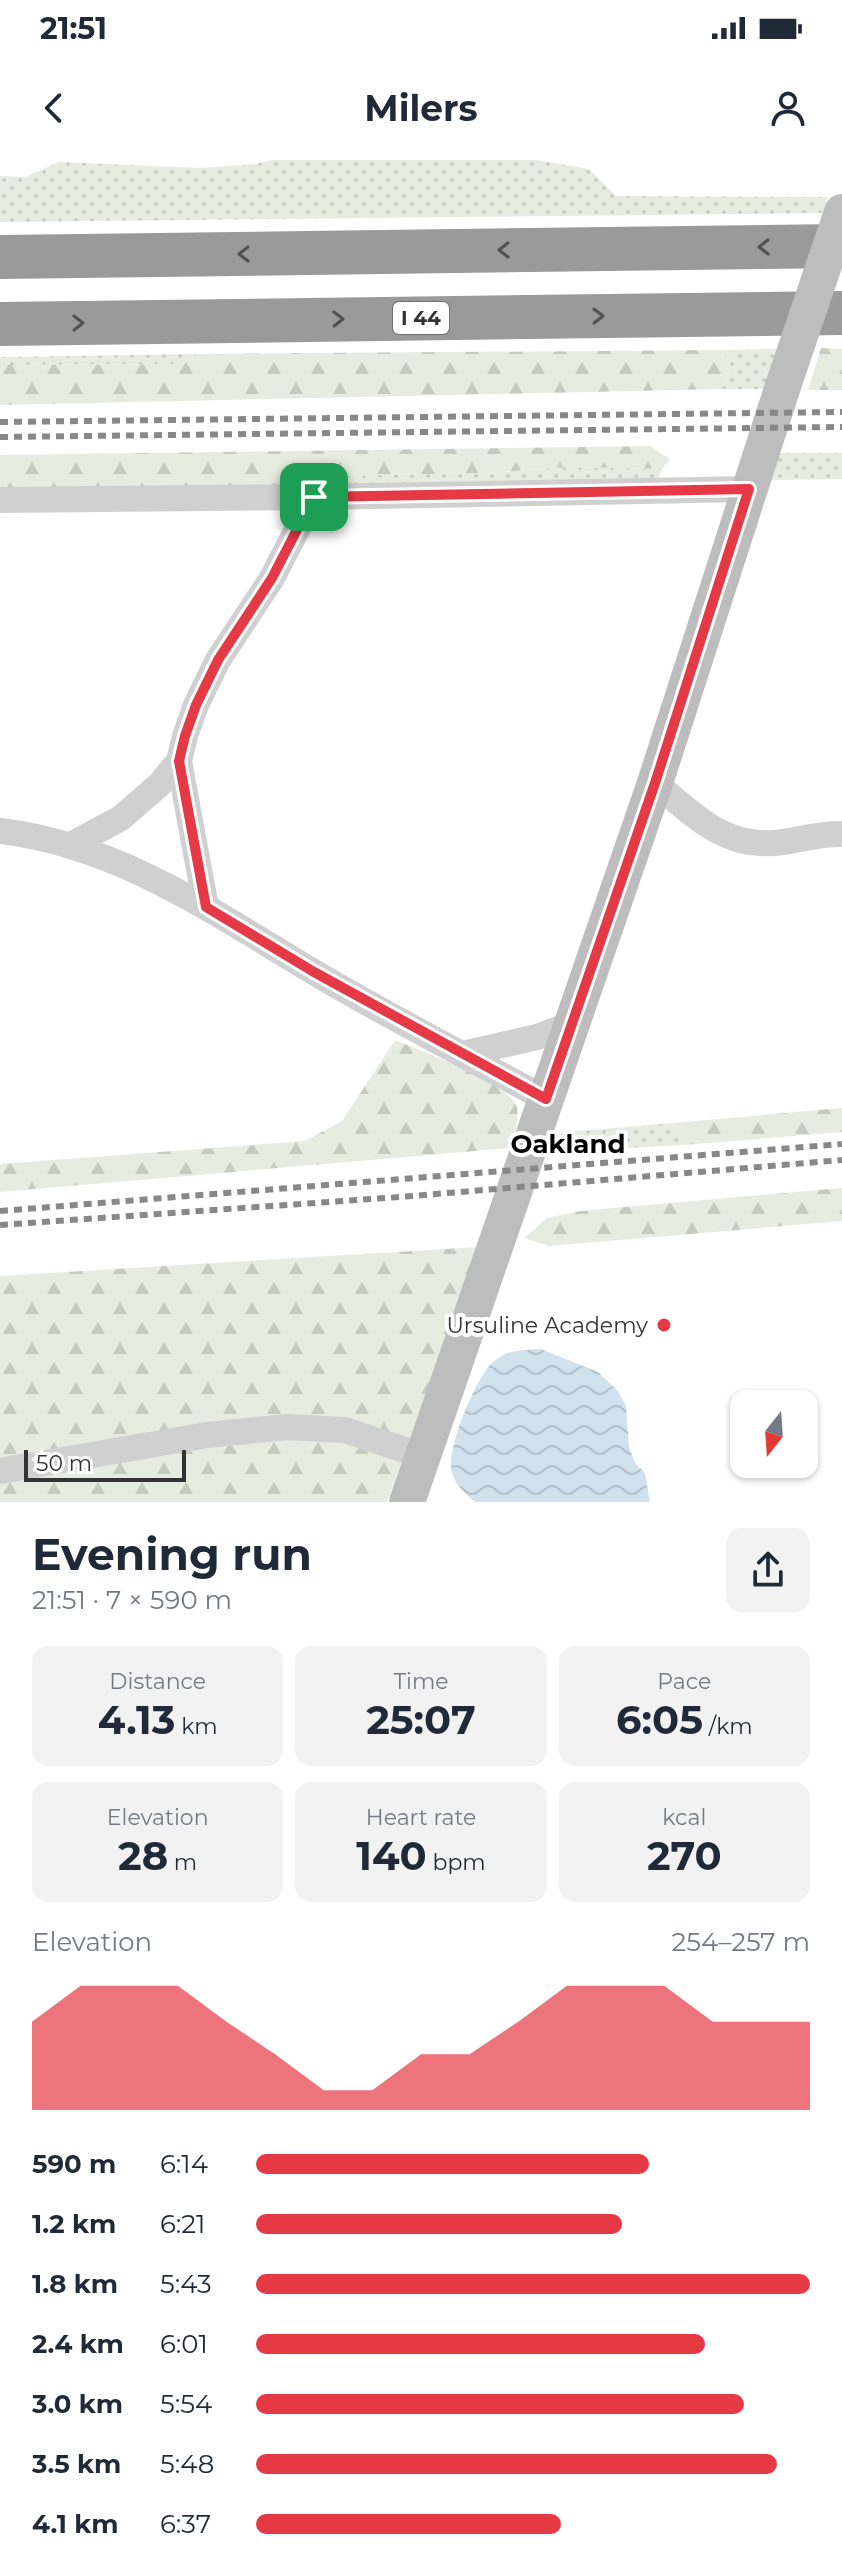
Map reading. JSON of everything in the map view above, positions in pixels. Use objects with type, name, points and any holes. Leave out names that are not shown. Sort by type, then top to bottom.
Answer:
[{"type":"highway","points":[[0,257],[842,246]]},
{"type":"highway","name":"I 44","points":[[0,324],[842,313]]},
{"type":"street","points":[[407,1502],[655,783],[842,212]]},
{"type":"street","points":[[0,500],[749,489]]},
{"type":"street","points":[[71,845],[121,818],[151,792],[179,761],[196,705],[218,660],[272,578],[314,497]]},
{"type":"street","points":[[179,761],[206,907]]},
{"type":"street","points":[[655,783],[707,825],[725,836],[744,842],[774,843],[830,833],[842,834]]},
{"type":"street","points":[[0,831],[71,845],[102,855],[159,881],[314,972],[546,1099]]},
{"type":"street","points":[[463,1054],[524,1040],[572,1024]]},
{"type":"street","points":[[0,1471],[207,1435],[287,1427],[345,1430],[422,1456]]},
{"type":"green space","points":[[273,160],[536,160],[589,169],[616,196],[828,197],[823,213],[0,222],[0,176],[25,177],[59,162],[200,168]]},
{"type":"green space","points":[[821,348],[842,349],[842,390],[808,390]]},
{"type":"green space","points":[[778,349],[765,389],[722,389],[730,368],[723,350]]},
{"type":"green space","points":[[723,350],[730,368],[722,389],[0,405],[0,369],[4,365],[182,364],[198,354]]},
{"type":"green space","points":[[198,354],[182,364],[4,365],[0,369],[0,357]]},
{"type":"green space","points":[[650,446],[670,459],[662,469],[568,467],[485,473],[333,476],[317,487],[0,491],[0,455]]},
{"type":"green space","points":[[779,453],[842,453],[842,479],[770,480]]},
{"type":"green space","points":[[568,467],[662,469],[657,481],[317,487],[333,476],[485,473]]},
{"type":"green space","points":[[395,1040],[461,1068],[496,1086],[508,1096],[516,1105],[518,1115],[510,1148],[0,1192],[0,1164],[305,1141],[342,1121]]},
{"type":"green space","points":[[842,1108],[842,1132],[684,1145],[673,1123]]},
{"type":"green space","points":[[673,1123],[684,1145],[549,1152],[555,1133]]},
{"type":"green space","points":[[842,1188],[842,1221],[549,1246],[524,1238],[547,1218],[580,1211]]},
{"type":"green space","points":[[478,1247],[387,1502],[0,1502],[0,1276]]},
{"type":"water","points":[[541,1349],[598,1372],[618,1391],[626,1406],[629,1447],[635,1463],[645,1473],[650,1502],[475,1502],[458,1486],[452,1473],[453,1448],[478,1383],[493,1362],[504,1355]]},
{"type":"railway","points":[[0,422],[842,412]]},
{"type":"railway","points":[[0,437],[842,427]]},
{"type":"railway","points":[[0,1211],[842,1144]]},
{"type":"railway","points":[[0,1225],[400,1197],[842,1160]]},
{"type":"place","name":"Ursuline Academy","points":[[664,1325]]},
{"type":"district","name":"Oakland","points":[[568,1144]]},
{"type":"route","points":[[749,489],[655,783],[546,1099],[314,972],[206,907],[179,761],[185,736],[218,660],[272,578],[314,497],[749,489]]}]
